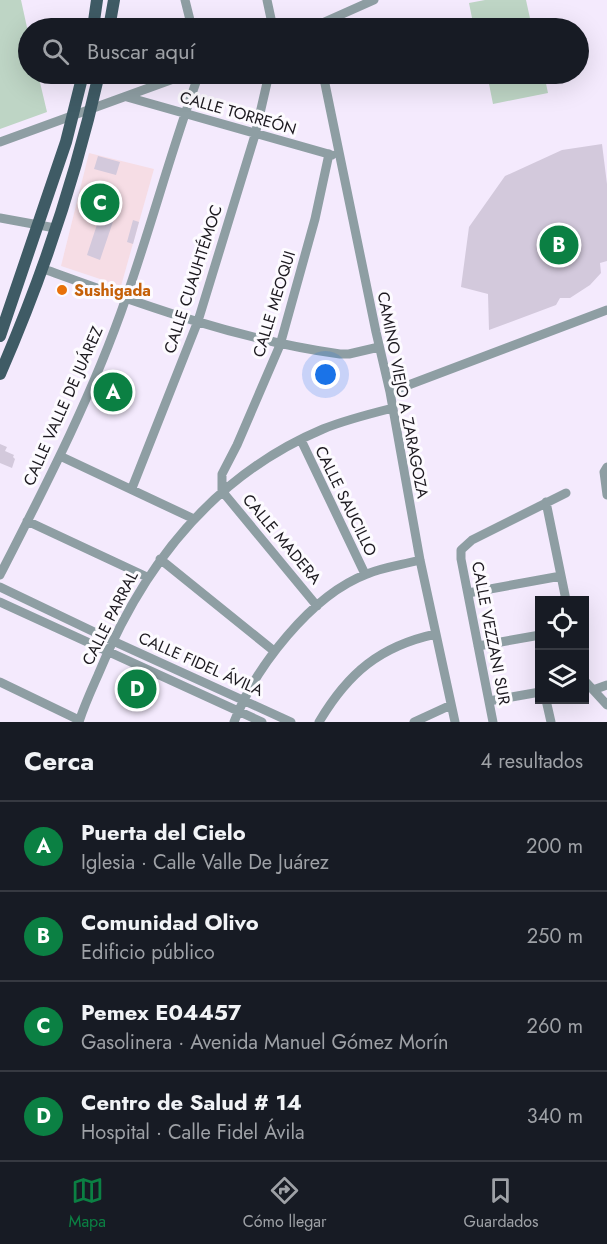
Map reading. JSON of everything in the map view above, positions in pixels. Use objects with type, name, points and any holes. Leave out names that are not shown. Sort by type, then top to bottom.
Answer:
[{"type":"main road","points":[[94,18],[97,0]]},
{"type":"main road","points":[[111,18],[114,0]]},
{"type":"main road","points":[[0,336],[39,225],[74,114],[81,84]]},
{"type":"main road","points":[[0,375],[20,329],[55,228],[97,84]]},
{"type":"street","points":[[185,0],[190,18]]},
{"type":"street","points":[[267,0],[271,18]]},
{"type":"street","points":[[349,11],[352,0]]},
{"type":"street","points":[[334,18],[374,0]]},
{"type":"street","points":[[0,142],[161,84]]},
{"type":"street","name":"CALLE VALLE DE JUÁREZ","points":[[0,575],[60,456],[95,377],[126,299],[195,84]]},
{"type":"street","name":"CALLE CUAUHTÉMOC","points":[[132,488],[198,321],[255,135],[267,84]]},
{"type":"street","name":"CAMINO VIEJO A ZARAGOZA","points":[[325,84],[390,392],[420,560],[455,722]]},
{"type":"street","name":"CALLE TORREÓN","points":[[127,97],[342,158]]},
{"type":"street","name":"CALLE MEOQUI","points":[[222,491],[222,474],[280,345],[315,219],[329,154]]},
{"type":"street","points":[[0,218],[55,228]]},
{"type":"street","points":[[41,268],[126,299],[280,345],[340,354],[357,353],[379,347]]},
{"type":"street","points":[[390,392],[607,310]]},
{"type":"street","name":"CALLE PARRAL","points":[[79,721],[107,651],[147,577],[194,519],[222,491],[260,463],[323,429],[393,408]]},
{"type":"street","name":"CALLE SAUCILLO","points":[[301,440],[365,574]]},
{"type":"street","points":[[60,456],[194,519]]},
{"type":"street","points":[[607,467],[604,472],[607,495]]},
{"type":"street","name":"CALLE MADERA","points":[[222,491],[317,606]]},
{"type":"street","points":[[565,596],[546,502],[566,492]]},
{"type":"street","name":"CALLE VEZZANI SUR","points":[[493,722],[461,550],[472,540],[546,502]]},
{"type":"street","points":[[27,521],[147,577]]},
{"type":"street","points":[[160,559],[274,651]]},
{"type":"street","points":[[234,722],[244,699],[274,651],[317,606],[365,574],[420,560]]},
{"type":"street","points":[[468,593],[561,576]]},
{"type":"street","name":"CALLE FIDEL ÁVILA","points":[[0,586],[113,641],[291,722]]},
{"type":"street","name":"CALLE FIDEL ÁVILA","points":[[0,602],[262,722]]},
{"type":"street","points":[[319,722],[331,702],[361,668],[392,648],[436,634]]},
{"type":"street","points":[[478,646],[535,636]]},
{"type":"street","points":[[0,682],[79,721]]},
{"type":"street","points":[[589,684],[607,685]]},
{"type":"street","points":[[589,686],[607,705]]},
{"type":"street","points":[[489,701],[535,693]]},
{"type":"street","points":[[547,704],[551,722]]},
{"type":"street","points":[[414,722],[452,705]]},
{"type":"shaded area","points":[[89,153],[154,169],[121,286],[61,266]]},
{"type":"green space","points":[[0,0],[21,0],[25,18],[18,18],[18,84],[40,84],[47,112],[0,129]]},
{"type":"green space","points":[[485,0],[526,0],[530,18],[472,18],[469,3]]},
{"type":"green space","points":[[489,84],[546,84],[548,93],[493,104]]},
{"type":"building","points":[[602,144],[607,184],[607,261],[600,263],[601,273],[590,285],[570,298],[560,298],[556,305],[489,330],[488,294],[461,287],[469,227],[505,176],[562,150]]},
{"type":"building","points":[[98,156],[120,162],[116,175],[94,169]]},
{"type":"building","points":[[106,197],[120,201],[100,260],[87,255]]},
{"type":"building","points":[[133,220],[139,222],[133,244],[127,242]]},
{"type":"building","points":[[108,380],[129,390],[121,407],[100,398],[101,396],[97,394],[103,381],[107,383]]},
{"type":"building","points":[[0,444],[7,447],[5,451],[14,455],[12,468],[0,463]]},
{"type":"place","name":"Pemex E04457","points":[[100,203]]},
{"type":"place","name":"Comunidad Olivo","points":[[559,245]]},
{"type":"place","name":"Sushigada","points":[[62,290]]},
{"type":"place","name":"Puerta del Cielo","points":[[113,392]]},
{"type":"place","name":"Centro de Salud # 14","points":[[137,689]]}]
